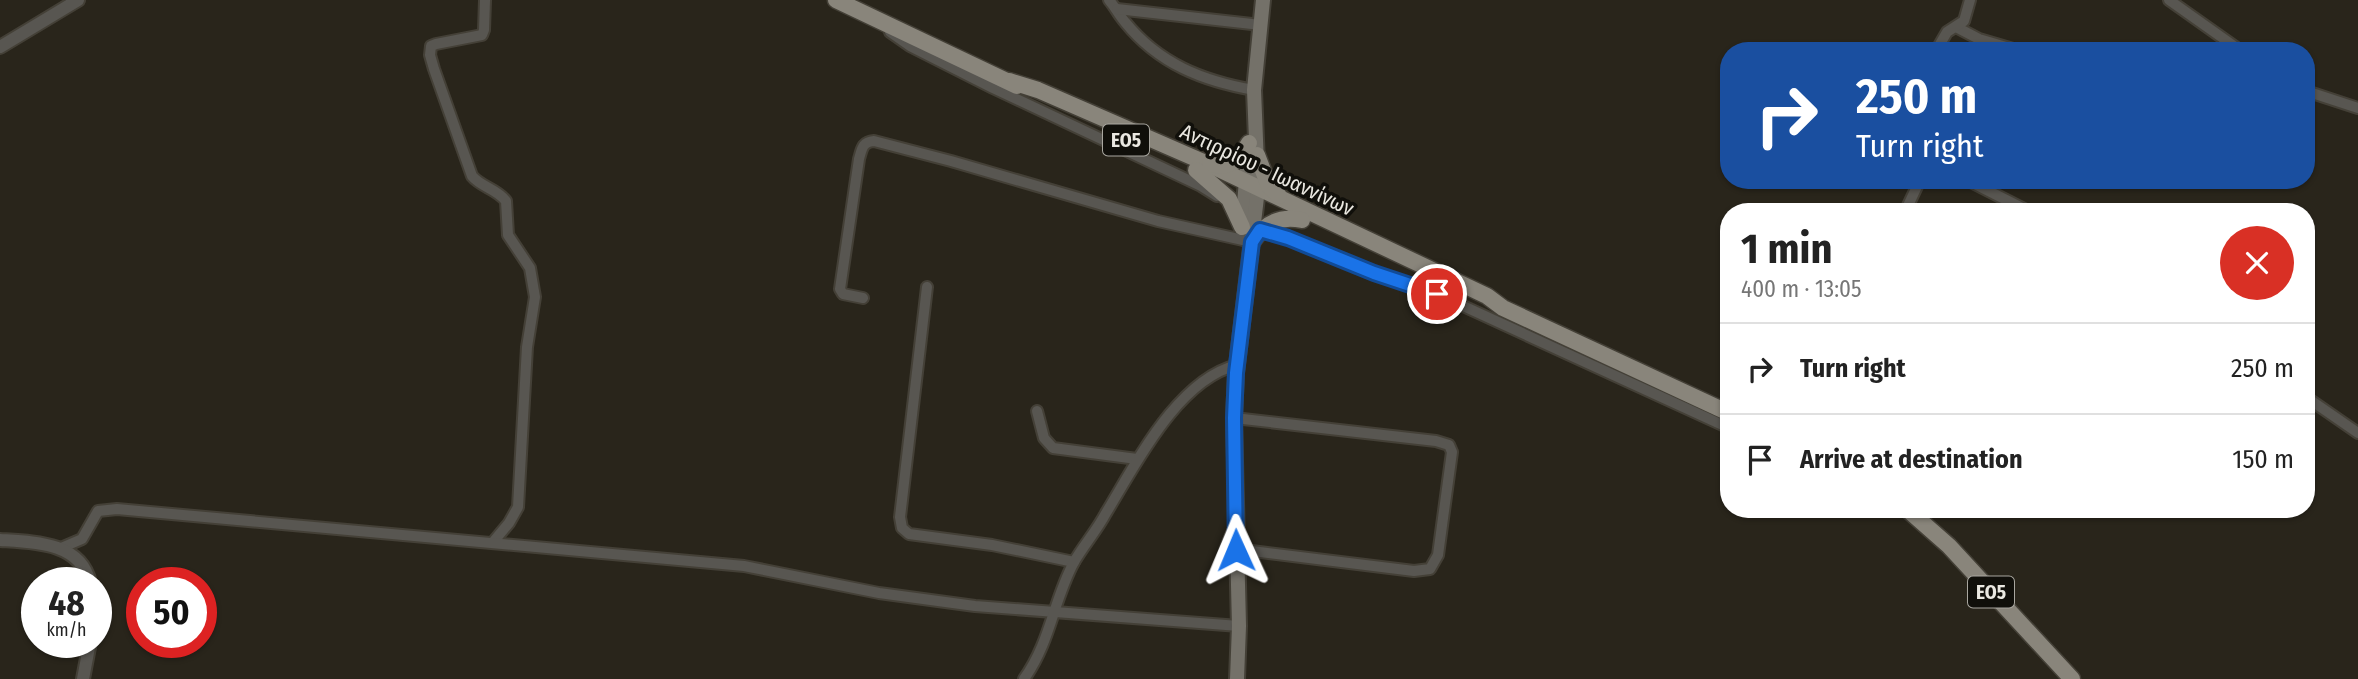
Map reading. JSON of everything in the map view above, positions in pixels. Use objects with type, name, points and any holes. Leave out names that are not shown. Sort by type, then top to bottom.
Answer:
[{"type":"main road","name":"Αντιρρίου - Ιωαννίνων","points":[[836,0],[1202,167],[1252,191],[1302,220],[1476,300],[1503,308],[1720,409]]},
{"type":"main road","points":[[1237,679],[1239,626],[1234,418],[1247,277],[1254,90],[1263,0]]},
{"type":"main road","points":[[1202,167],[1236,162],[1253,149]]},
{"type":"main road","points":[[1253,149],[1269,186],[1292,206]]},
{"type":"main road","points":[[1202,167],[1236,210],[1249,235]]},
{"type":"main road","name":"Αντιρρίου - Ιωαννίνων","points":[[1252,191],[1292,206],[1487,296],[1503,308]]},
{"type":"main road","points":[[1249,235],[1276,220],[1302,220]]},
{"type":"main road","name":"ΕΟ5","points":[[1917,518],[1949,547],[2072,679]]},
{"type":"street","points":[[0,47],[78,0]]},
{"type":"street","points":[[485,0],[482,35],[436,44],[431,46],[430,51],[470,171],[478,183],[500,194],[506,201],[505,225],[508,235],[530,268],[533,282],[534,305],[527,347],[519,503],[516,513],[494,541]]},
{"type":"street","points":[[1109,0],[1136,33],[1179,68],[1205,79],[1254,90]]},
{"type":"street","points":[[1941,42],[1947,32],[1965,18],[1970,0]]},
{"type":"street","points":[[2169,0],[2228,42]]},
{"type":"street","points":[[1117,9],[1261,25]]},
{"type":"street","points":[[871,16],[910,46],[1201,186],[1236,210]]},
{"type":"street","points":[[1956,27],[1989,42]]},
{"type":"street","points":[[2315,94],[2358,108]]},
{"type":"street","points":[[863,298],[843,295],[840,289],[859,159],[863,145],[874,141],[1158,221],[1288,238],[1374,273],[1437,294],[1720,424]]},
{"type":"street","points":[[1985,189],[2012,203]]},
{"type":"street","points":[[927,287],[900,517],[902,528],[909,534],[992,545],[1074,562]]},
{"type":"street","points":[[1024,679],[1045,644],[1074,562],[1104,517],[1137,459],[1161,426],[1200,384],[1237,365]]},
{"type":"street","points":[[2315,403],[2358,433]]},
{"type":"street","points":[[1037,411],[1044,438],[1053,448],[1137,459]]},
{"type":"street","points":[[1234,418],[1440,441],[1450,445],[1452,452],[1436,561],[1426,570],[1414,572],[1236,550]]},
{"type":"street","points":[[61,548],[80,541],[94,515],[106,509],[494,541],[744,566],[879,593],[975,606],[1239,626]]},
{"type":"street","points":[[0,540],[41,543],[61,548],[85,567]]},
{"type":"street","points":[[83,679],[87,658]]},
{"type":"route","points":[[1236,550],[1236,373],[1252,242],[1258,232],[1260,230],[1279,235],[1336,259],[1437,294]]}]
